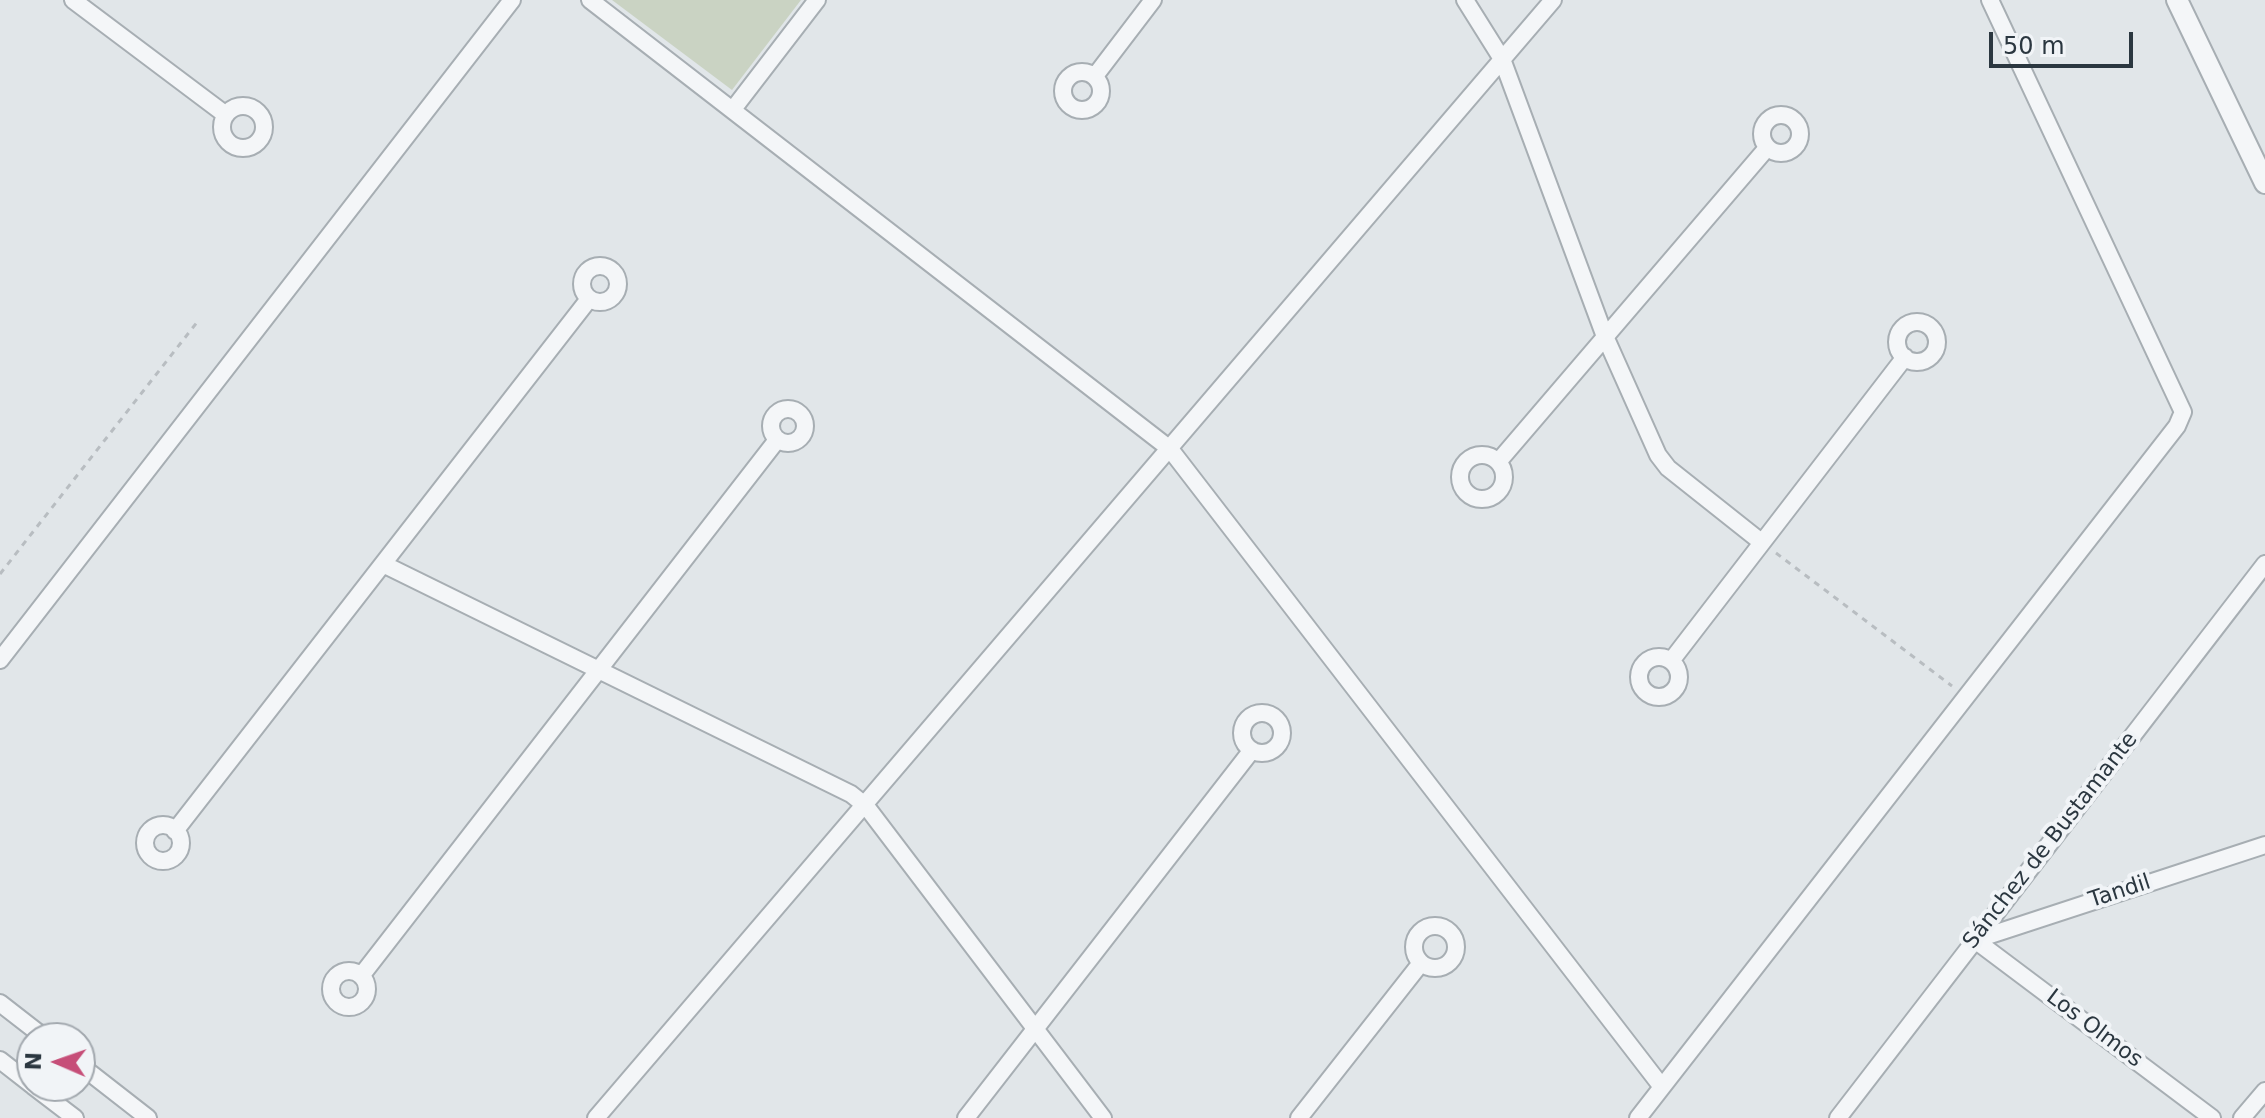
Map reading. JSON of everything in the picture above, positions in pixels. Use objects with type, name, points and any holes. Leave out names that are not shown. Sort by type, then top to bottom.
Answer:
[{"type":"street","points":[[73,0],[226,115]]},
{"type":"street","points":[[0,660],[512,0]]},
{"type":"street","points":[[590,0],[734,108],[1170,449],[1662,1087]]},
{"type":"street","points":[[734,108],[817,0]]},
{"type":"street","points":[[1095,76],[1153,0]]},
{"type":"street","points":[[1465,0],[1502,59],[1604,334],[1658,455],[1668,468],[1760,541]]},
{"type":"street","points":[[596,1118],[1553,0]]},
{"type":"street","points":[[1638,1118],[2177,426],[2183,412],[1990,0]]},
{"type":"street","points":[[2177,0],[2265,183]]},
{"type":"street","points":[[1498,462],[1604,334],[1767,148]]},
{"type":"street","points":[[175,831],[589,299]]},
{"type":"street","points":[[1671,661],[1760,541],[1905,357]]},
{"type":"street","points":[[361,976],[777,440]]},
{"type":"street","points":[[383,564],[851,794],[866,806],[1103,1118]]},
{"type":"street","name":"Sánchez de Bustamante","points":[[1838,1118],[2265,564]]},
{"type":"street","points":[[966,1118],[1252,750]]},
{"type":"street","name":"Tandil","points":[[1975,940],[2265,845]]},
{"type":"street","name":"Los Olmos","points":[[1975,940],[2212,1118]]},
{"type":"street","points":[[1299,1118],[1421,963]]},
{"type":"street","points":[[0,1003],[24,1022]]},
{"type":"street","points":[[0,1060],[16,1073]]},
{"type":"street","points":[[96,1077],[148,1118]]},
{"type":"street","points":[[2242,1118],[2265,1091]]},
{"type":"street","points":[[54,1102],[75,1118]]},
{"type":"path","points":[[0,574],[198,321]]},
{"type":"path","points":[[1760,541],[1966,696]]},
{"type":"green space","points":[[612,0],[801,0],[732,90]]}]
